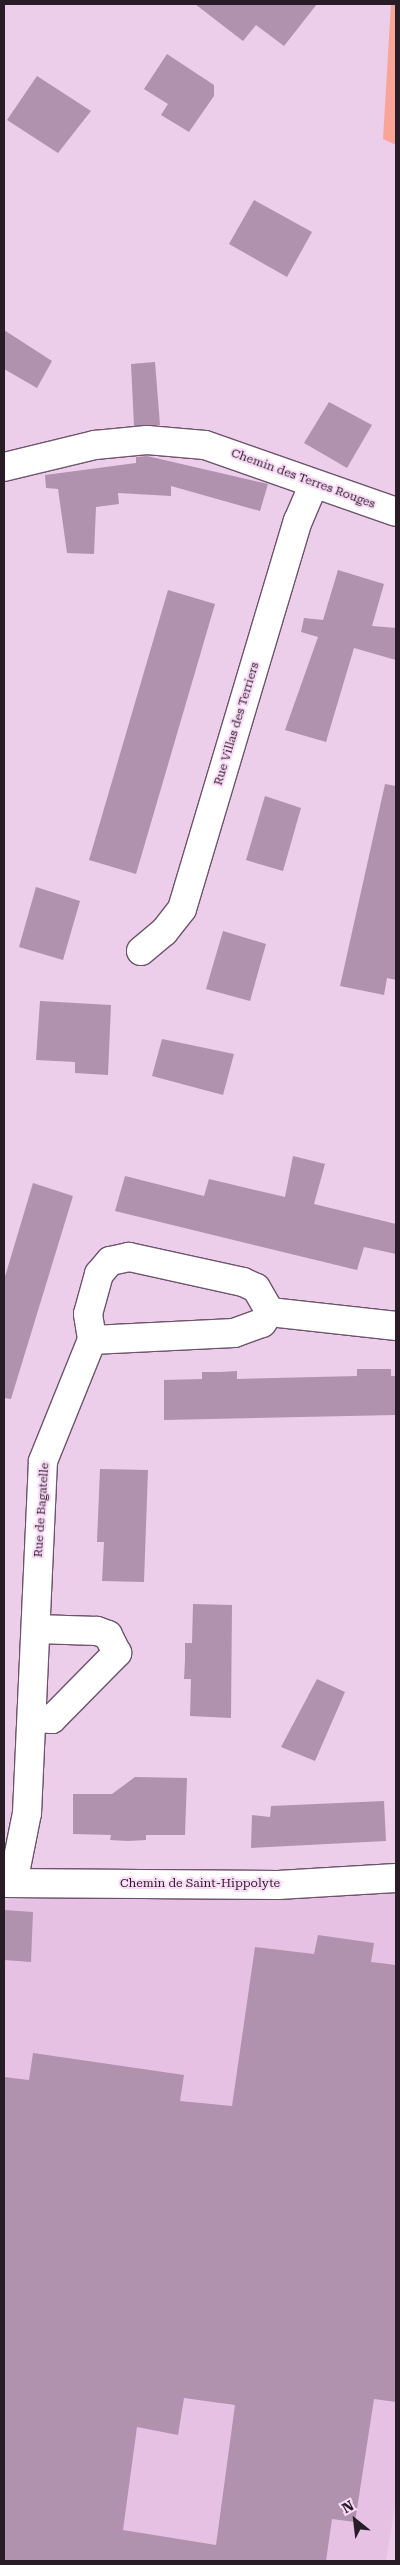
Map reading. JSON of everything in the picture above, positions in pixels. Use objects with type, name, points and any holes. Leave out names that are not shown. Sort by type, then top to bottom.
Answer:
[{"type":"street","name":"Chemin des Terres Rouges","points":[[4,468],[95,445],[147,440],[205,445],[244,455],[313,485],[396,512]]},
{"type":"street","name":"Rue Villas des Terriers","points":[[141,950],[164,932],[182,909],[298,520],[313,485]]},
{"type":"street","points":[[129,1257],[243,1282],[256,1288],[270,1312],[262,1323],[234,1333],[92,1340],[88,1314],[99,1274],[110,1261],[129,1257]]},
{"type":"street","points":[[270,1312],[396,1326]]},
{"type":"street","name":"Rue de Bagatelle","points":[[9,1883],[27,1813],[44,1461],[92,1340]]},
{"type":"street","points":[[33,1718],[52,1719],[117,1653],[108,1635],[97,1631],[36,1629]]},
{"type":"street","name":"Chemin de Saint-Hippolyte","points":[[9,1883],[278,1885],[396,1878]]},
{"type":"shaded area","points":[[391,4],[396,4],[396,145],[383,139]]},
{"type":"shaded area","points":[[396,1893],[396,2500],[386,2561],[4,2561],[4,1900]]},
{"type":"building","points":[[195,4],[317,4],[284,46],[256,25],[243,41]]},
{"type":"building","points":[[167,54],[214,85],[214,96],[189,132],[161,115],[168,104],[144,89]]},
{"type":"building","points":[[37,76],[91,111],[58,153],[7,120]]},
{"type":"building","points":[[254,200],[312,232],[287,277],[229,244]]},
{"type":"building","points":[[4,330],[52,361],[37,388],[4,369]]},
{"type":"building","points":[[155,362],[160,425],[134,426],[131,364]]},
{"type":"building","points":[[329,402],[372,425],[347,468],[304,443]]},
{"type":"building","points":[[147,456],[268,484],[260,511],[171,486],[171,496],[118,493],[119,504],[96,507],[94,554],[67,553],[58,489],[46,488],[45,475],[136,463],[136,457]]},
{"type":"building","points":[[338,570],[384,584],[372,626],[396,628],[396,660],[354,648],[326,742],[285,730],[318,637],[301,632],[304,618],[323,620]]},
{"type":"building","points":[[168,590],[215,604],[136,874],[89,860]]},
{"type":"building","points":[[385,784],[396,786],[396,980],[387,978],[384,995],[340,986]]},
{"type":"building","points":[[265,796],[301,808],[283,871],[246,860]]},
{"type":"building","points":[[36,887],[80,901],[63,960],[19,947]]},
{"type":"building","points":[[223,931],[266,944],[250,1001],[206,989]]},
{"type":"building","points":[[40,1001],[111,1005],[108,1075],[75,1073],[75,1062],[36,1060]]},
{"type":"building","points":[[162,1039],[234,1054],[223,1095],[152,1076]]},
{"type":"building","points":[[293,1156],[325,1164],[314,1204],[396,1224],[396,1254],[364,1247],[357,1270],[115,1211],[125,1176],[204,1196],[209,1179],[285,1197]]},
{"type":"building","points":[[33,1183],[73,1196],[11,1399],[4,1398],[4,1280]]},
{"type":"building","points":[[357,1369],[391,1369],[391,1376],[396,1376],[396,1415],[164,1420],[164,1380],[202,1379],[202,1372],[237,1371],[237,1379],[357,1376]]},
{"type":"building","points":[[100,1469],[148,1470],[144,1582],[102,1581],[104,1542],[97,1542]]},
{"type":"building","points":[[193,1604],[232,1605],[231,1718],[190,1716],[191,1679],[184,1679],[185,1643],[192,1643]]},
{"type":"building","points":[[317,1679],[345,1692],[315,1761],[281,1747]]},
{"type":"building","points":[[135,1777],[187,1778],[185,1835],[146,1835],[146,1840],[128,1841],[110,1840],[111,1835],[73,1834],[73,1794],[112,1794]]},
{"type":"building","points":[[384,1801],[386,1841],[251,1848],[252,1815],[270,1817],[271,1806]]},
{"type":"building","points":[[4,1910],[33,1912],[31,1962],[4,1960]]},
{"type":"building","points":[[318,1935],[374,1943],[371,1962],[396,1965],[396,2402],[374,2399],[355,2522],[332,2519],[326,2561],[4,2561],[4,2077],[29,2080],[33,2053],[184,2075],[180,2101],[232,2106],[255,1947],[314,1954]],"holes":[[[184,2398],[235,2405],[216,2545],[123,2530],[137,2427],[178,2435]]]}]
